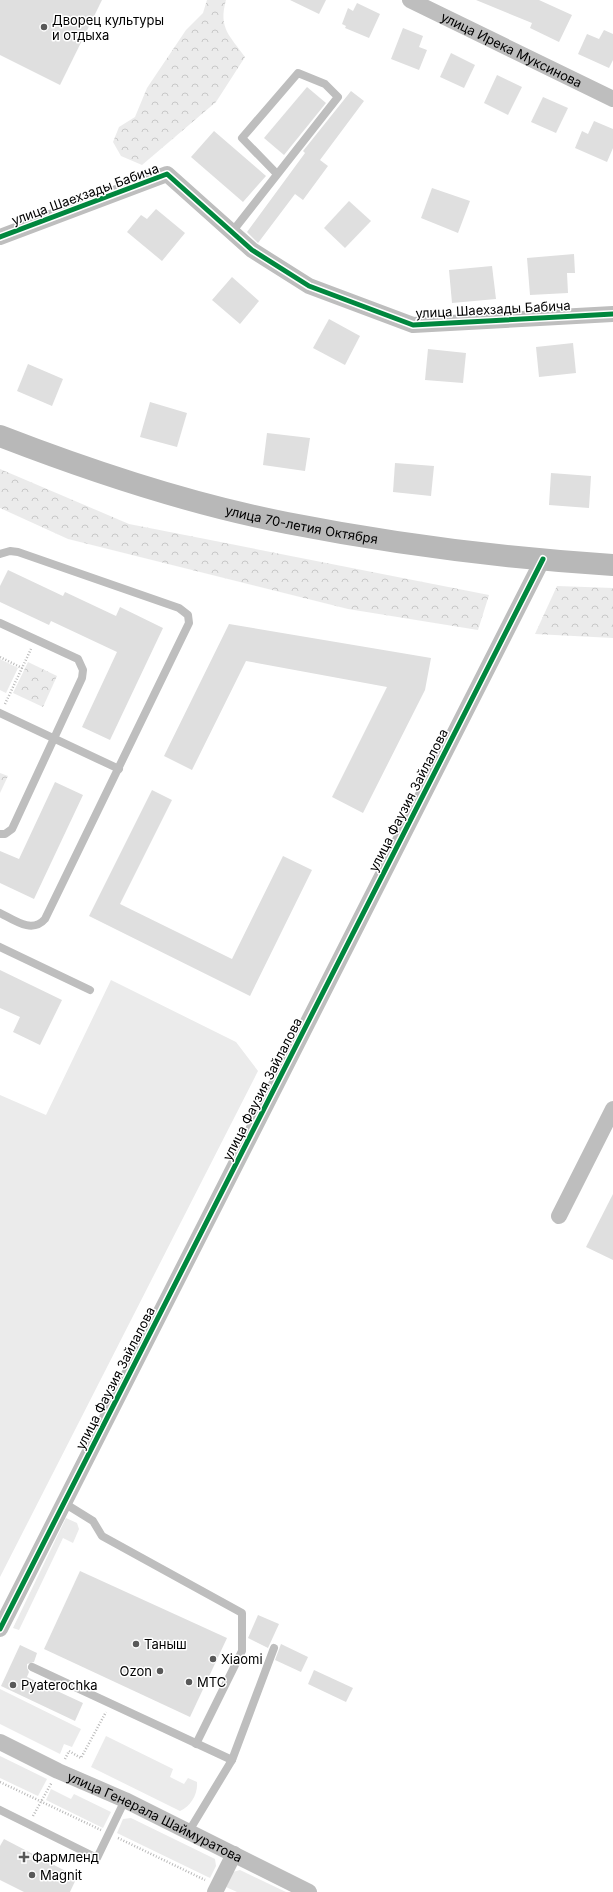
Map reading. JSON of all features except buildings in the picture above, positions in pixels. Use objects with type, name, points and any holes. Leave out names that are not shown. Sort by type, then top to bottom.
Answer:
[{"type":"main road","name":"улица 70-летия Октября","points":[[0,436],[54,457],[126,480],[211,505],[286,523],[453,549],[613,565]]},
{"type":"street","name":"улица Ирека Муксинова","points":[[410,0],[613,99]]},
{"type":"street","name":"улица Шаехзады Бабича","points":[[0,237],[167,174],[252,250],[309,286],[413,325],[613,314]]},
{"type":"street","name":"улица Фаузия Зайлалова","points":[[0,1629],[543,559]]},
{"type":"street","points":[[559,1216],[613,1109]]},
{"type":"street","name":"улица Генерала Шаймуратова","points":[[0,1742],[58,1771],[125,1800],[189,1831],[309,1892]]},
{"type":"street","points":[[217,1889],[234,1854]]},
{"type":"lane","points":[[232,232],[338,97],[325,84],[298,73],[242,138],[277,174]]},
{"type":"lane","points":[[0,554],[10,551],[18,552],[179,608],[188,615],[189,623],[45,919],[38,926],[29,927],[0,913]]},
{"type":"lane","points":[[0,623],[78,659],[84,670],[82,678],[12,829],[5,834],[0,834]]},
{"type":"lane","points":[[0,713],[119,769]]},
{"type":"lane","points":[[0,947],[90,990]]},
{"type":"lane","points":[[64,1503],[93,1521],[102,1536],[242,1612],[242,1651],[196,1744]]},
{"type":"lane","points":[[189,1831],[232,1760],[274,1648]]},
{"type":"lane","points":[[32,1667],[232,1760]]},
{"type":"lane","points":[[0,1810],[97,1858],[110,1834],[125,1800]]},
{"type":"path","points":[[0,713],[35,639]]},
{"type":"path","points":[[0,658],[22,668]]},
{"type":"path","points":[[29,1824],[69,1751],[81,1758],[110,1704]]},
{"type":"path","points":[[0,1782],[110,1834],[217,1889]]},
{"type":"green space","points":[[207,0],[226,0],[223,18],[227,31],[245,57],[216,102],[142,165],[121,156],[113,142],[119,127],[135,117],[147,88],[186,30],[203,13]]},
{"type":"green space","points":[[0,469],[129,524],[489,595],[478,630],[348,609],[68,539],[0,508]]},
{"type":"green space","points":[[557,586],[613,588],[613,638],[535,634]]},
{"type":"green space","points":[[0,659],[18,668],[6,693],[0,690]]},
{"type":"green space","points":[[28,662],[57,676],[43,707],[13,693]]},
{"type":"green space","points":[[0,773],[8,776],[0,793]]},
{"type":"green space","points":[[111,980],[236,1042],[258,1071],[0,1577],[0,1095],[46,1115]]},
{"type":"green space","points":[[66,1518],[77,1523],[79,1529],[73,1543],[63,1538],[19,1630],[13,1628]]},
{"type":"green space","points":[[0,1689],[81,1729],[72,1747],[64,1744],[60,1754],[0,1724]]},
{"type":"green space","points":[[106,1736],[173,1769],[170,1777],[184,1784],[188,1778],[197,1782],[195,1795],[190,1803],[180,1811],[91,1767]]},
{"type":"green space","points":[[0,1756],[47,1779],[38,1796],[0,1778]]},
{"type":"green space","points":[[51,1789],[71,1799],[74,1794],[111,1812],[103,1828],[46,1800]]},
{"type":"green space","points":[[131,1818],[215,1859],[216,1866],[210,1878],[117,1833],[123,1819]]},
{"type":"green space","points":[[240,1870],[286,1892],[237,1892],[226,1887],[233,1872]]},
{"type":"cycle path","points":[[0,237],[167,174],[252,250],[309,286],[413,325],[613,314]]},
{"type":"cycle path","points":[[0,1629],[543,559]]},
{"type":"place","name":"Дворец культуры и отдыха","points":[[44,27]]},
{"type":"place","name":"Таныш","points":[[136,1644]]},
{"type":"place","name":"Xiaomi","points":[[213,1659]]},
{"type":"place","name":"Ozon","points":[[160,1671]]},
{"type":"place","name":"МТС","points":[[189,1682]]},
{"type":"place","name":"Pyaterochka","points":[[13,1685]]},
{"type":"place","name":"Фармленд","points":[[24,1857]]},
{"type":"place","name":"Magnit","points":[[32,1875]]}]
